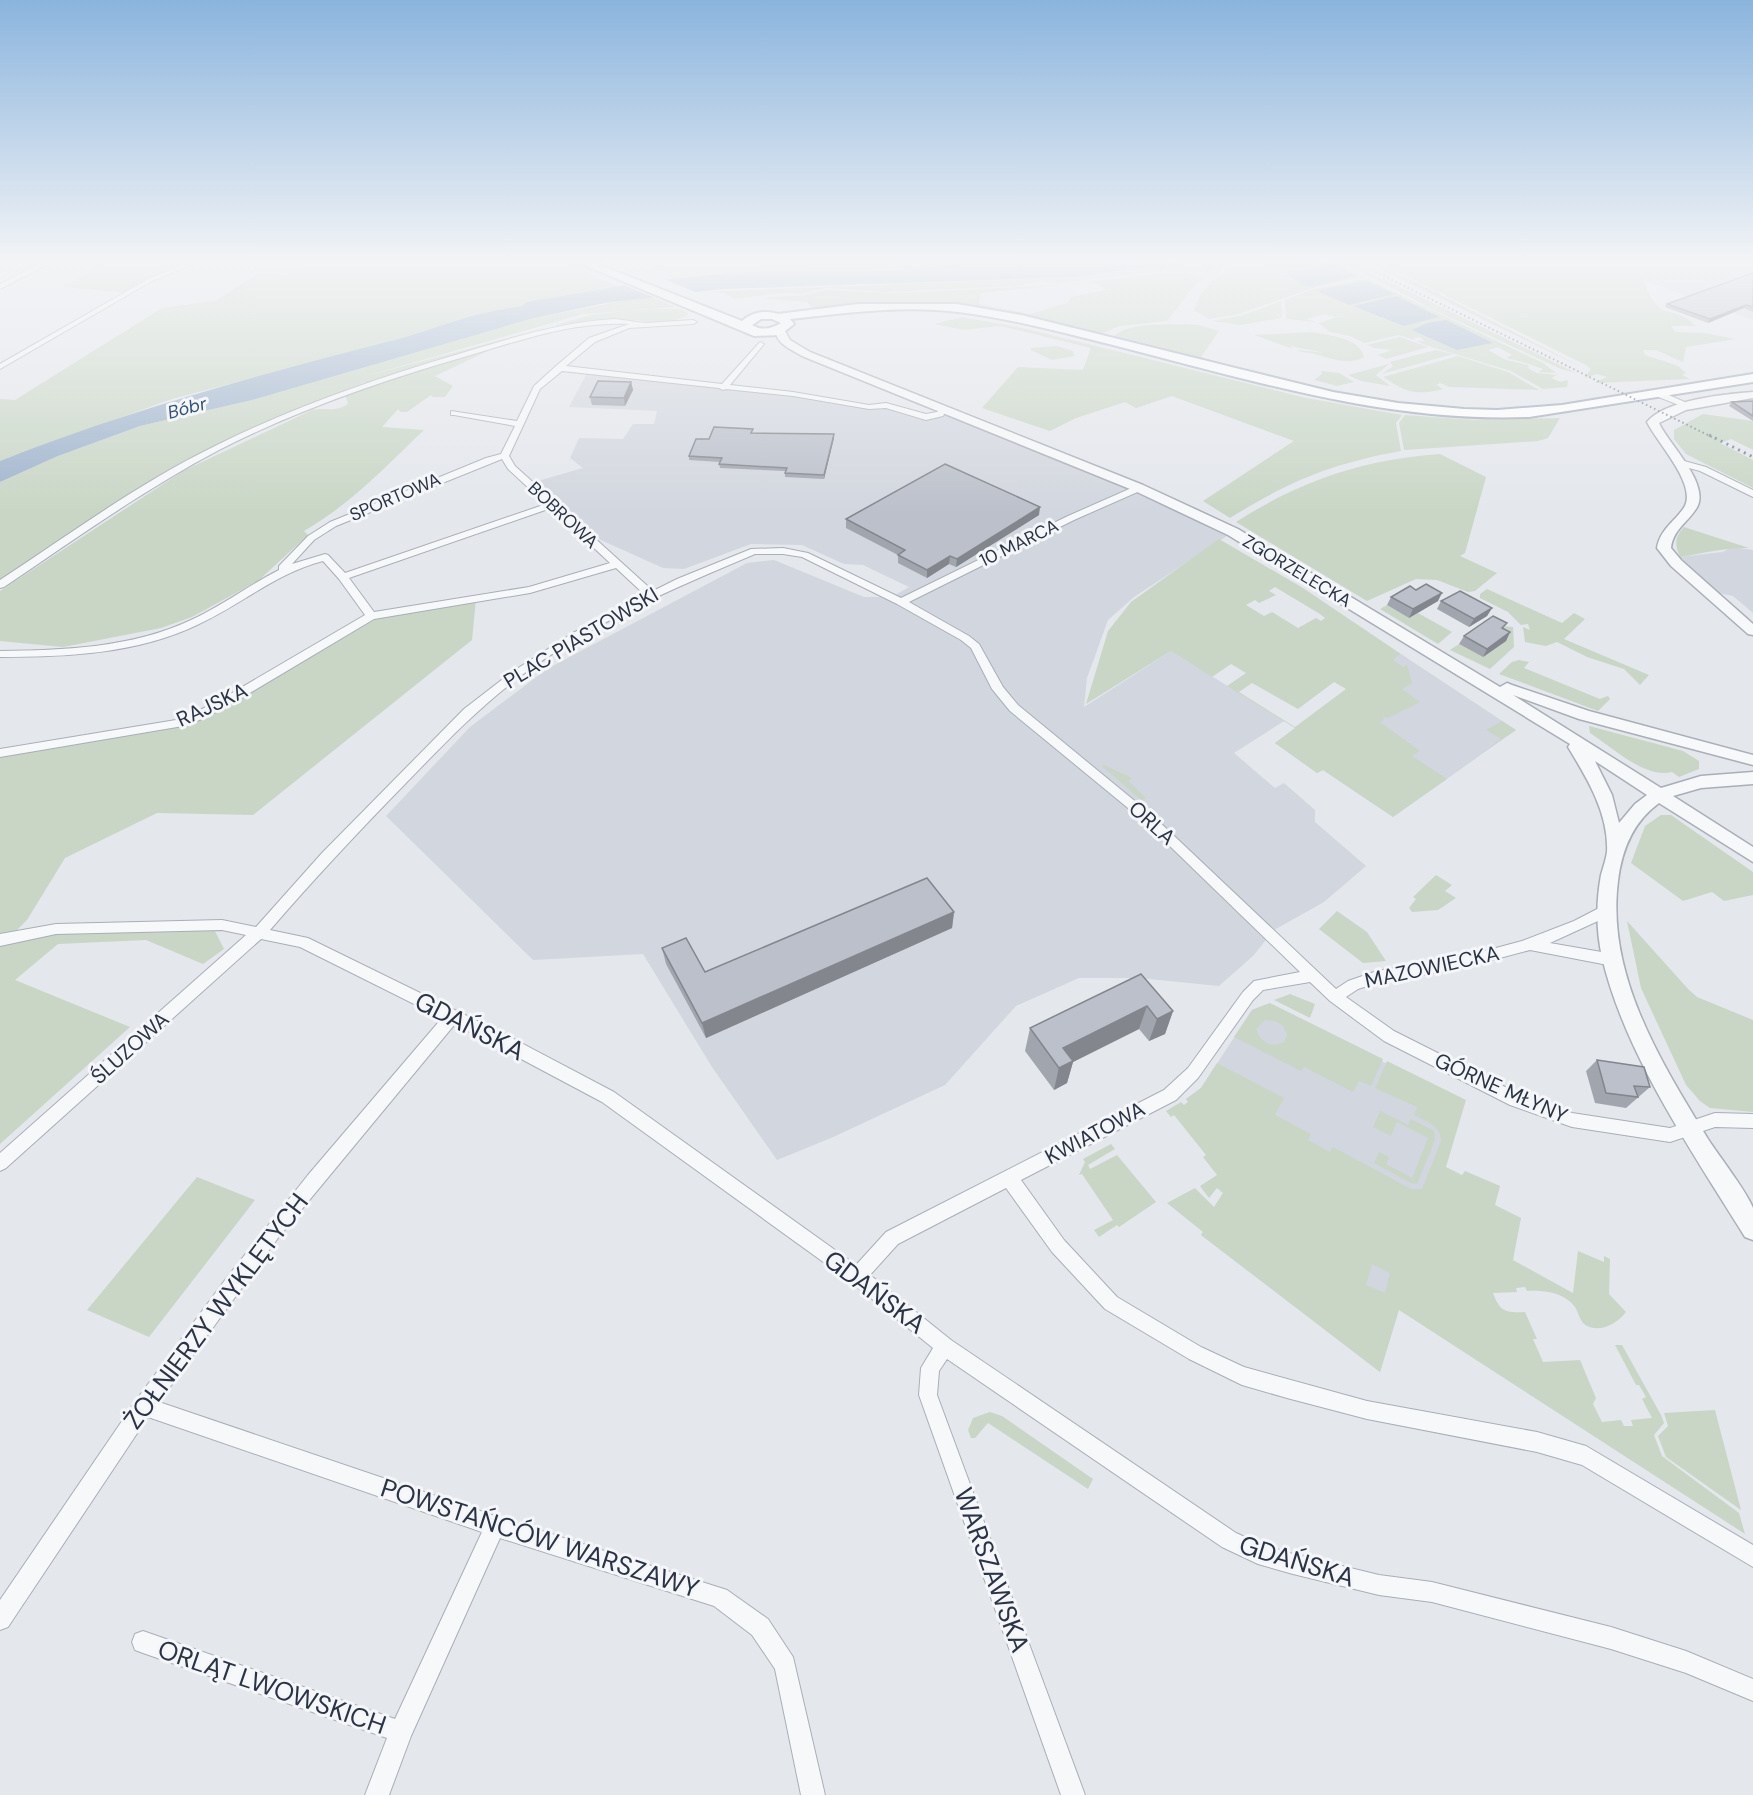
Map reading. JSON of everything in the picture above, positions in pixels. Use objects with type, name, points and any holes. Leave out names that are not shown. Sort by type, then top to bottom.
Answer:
[{"type":"main road","points":[[1120,344],[1280,384],[1397,407],[1469,413],[1537,412],[1753,378]]},
{"type":"street","points":[[0,367],[40,344]]},
{"type":"street","points":[[0,585],[180,468],[313,407],[338,406],[345,400],[342,395],[376,381],[501,344]]},
{"type":"street","points":[[505,456],[518,424],[537,388],[588,344]]},
{"type":"street","points":[[723,388],[757,344]]},
{"type":"street","name":"ZGORZELECKA","points":[[774,344],[806,354],[1139,488],[1233,531],[1568,735],[1753,856]]},
{"type":"street","name":"ZGORZELECKA","points":[[791,344],[806,354]]},
{"type":"street","points":[[559,368],[793,394],[869,407],[886,405],[926,417],[940,414],[942,410]]},
{"type":"street","points":[[886,405],[894,398],[892,389]]},
{"type":"street","points":[[1659,394],[1690,408]]},
{"type":"street","points":[[1753,395],[1690,408],[1662,429],[1665,442],[1692,488],[1694,501],[1669,531],[1664,548],[1676,563],[1753,630]]},
{"type":"street","points":[[454,413],[518,424]]},
{"type":"street","name":"BOBROWA","points":[[505,456],[511,467],[615,565],[650,594]]},
{"type":"street","name":"SPORTOWA","points":[[310,538],[347,517],[394,497],[505,456]]},
{"type":"street","points":[[1677,462],[1703,469],[1753,494]]},
{"type":"street","name":"10 MARCA","points":[[901,602],[1065,520],[1139,488]]},
{"type":"street","points":[[343,577],[552,505]]},
{"type":"street","points":[[279,572],[310,538],[343,577],[371,616]]},
{"type":"street","name":"PLAC PIASTOWSKI","points":[[260,931],[327,856],[468,712],[542,657],[650,594],[741,555],[770,550],[805,555],[901,602],[945,626],[975,646]]},
{"type":"street","points":[[0,654],[50,654],[166,633],[192,624],[226,606],[279,572],[325,557]]},
{"type":"street","name":"RAJSKA","points":[[0,753],[185,722],[225,703],[371,616],[530,590],[615,565]]},
{"type":"street","name":"ORLA","points":[[975,646],[998,689],[1014,708],[1149,819],[1335,997]]},
{"type":"street","points":[[1467,673],[1584,716],[1753,760]]},
{"type":"street","points":[[1568,735],[1600,780],[1610,813],[1615,850],[1606,911],[1608,940],[1641,1037],[1690,1130],[1753,1229]]},
{"type":"street","points":[[1615,850],[1632,814],[1641,805],[1695,783],[1753,778]]},
{"type":"street","name":"MAZOWIECKA","points":[[1335,997],[1353,985],[1377,977],[1532,945],[1569,931],[1606,911]]},
{"type":"street","name":"GDAŃSKA","points":[[0,940],[56,929],[222,925],[260,931],[303,942],[608,1097],[857,1276],[945,1346],[1229,1540],[1258,1554],[1379,1585],[1452,1597],[1611,1638],[1686,1662],[1753,1689]]},
{"type":"street","name":"ŚLUZOWA","points":[[0,1163],[260,931]]},
{"type":"street","name":"MAZOWIECKA","points":[[1532,945],[1613,960]]},
{"type":"street","name":"KWIATOWA","points":[[857,1276],[892,1238],[1180,1087],[1259,985],[1312,976]]},
{"type":"street","name":"GÓRNE MŁYNY","points":[[1335,997],[1389,1036],[1516,1100],[1558,1115],[1591,1124],[1648,1134],[1670,1135],[1721,1120],[1753,1121]]},
{"type":"street","name":"ŻOŁNIERZY WYKLĘTYCH","points":[[0,1619],[144,1406],[315,1179],[452,1017]]},
{"type":"street","points":[[1009,1178],[1058,1246],[1111,1303],[1195,1353],[1242,1376],[1287,1389],[1368,1410],[1537,1442],[1586,1456],[1753,1557]]},
{"type":"street","name":"WARSZAWSKA","points":[[945,1346],[930,1368],[928,1395],[1073,1795]]},
{"type":"street","name":"POWSTAŃCÓW WARSZAWY","points":[[144,1406],[495,1526],[720,1597],[760,1627],[785,1665],[813,1795]]},
{"type":"street","name":"ORLĄT LWOWSKICH","points":[[377,1795],[401,1732],[495,1526]]},
{"type":"street","name":"ORLĄT LWOWSKICH","points":[[143,1642],[401,1732]]},
{"type":"shaded area","points":[[588,371],[781,392],[869,407],[886,405],[912,414],[940,414],[942,410],[1233,532],[1134,597],[1108,620],[1087,678],[1084,707],[1171,651],[1284,721],[1234,753],[1275,788],[1284,783],[1315,810],[1315,822],[1366,866],[1324,902],[1274,930],[1253,956],[1219,986],[1139,978],[1079,978],[1016,1006],[945,1085],[831,1138],[777,1160],[712,1067],[643,954],[533,960],[386,816],[470,727],[547,669],[747,563],[774,560],[864,597],[892,597],[909,587],[863,565],[844,564],[802,545],[751,544],[684,569],[663,568],[601,540],[538,481],[583,468],[570,458],[579,438],[623,439],[633,424],[654,424],[657,411],[569,407]]},
{"type":"shaded area","points":[[1732,547],[1753,550],[1753,613],[1733,596],[1718,593],[1680,557],[1723,552]]},
{"type":"shaded area","points":[[1401,654],[1516,730],[1393,817],[1323,770],[1317,773],[1275,743]]},
{"type":"shaded area","points":[[1267,1004],[1462,1101],[1380,1372],[1201,1235],[1260,1150],[1186,1099],[1201,1088],[1252,1010]]},
{"type":"green space","points":[[105,344],[383,344],[172,399],[0,461],[0,399],[15,400]]},
{"type":"green space","points":[[445,344],[479,344],[356,379],[492,344],[363,383],[257,428],[180,468],[0,585],[0,482],[58,456],[140,426],[252,400]]},
{"type":"green space","points":[[1073,344],[1087,344],[1306,398],[1402,415],[1396,423],[1401,451],[1353,462],[1312,475],[1273,493],[1230,518],[1203,501],[1294,441],[1172,396],[1136,408],[1125,402],[1076,418],[1050,431],[982,408],[1018,367],[1083,370],[1091,348]]},
{"type":"green space","points":[[1139,344],[1210,344],[1201,357],[1269,377]]},
{"type":"green space","points":[[1278,344],[1354,344],[1364,357],[1344,361],[1298,350],[1325,353],[1290,346],[1293,349]]},
{"type":"green space","points":[[1419,344],[1428,347],[1386,359],[1378,355],[1392,350],[1367,345]]},
{"type":"green space","points":[[1422,344],[1503,344],[1543,363],[1556,373],[1539,372],[1543,369],[1506,358],[1512,355],[1498,347],[1488,350],[1506,360],[1528,365],[1529,369],[1537,373],[1557,375],[1551,378],[1560,382],[1568,380],[1567,387],[1543,389],[1511,371]]},
{"type":"green space","points":[[1507,344],[1516,344],[1576,373],[1561,369]]},
{"type":"green space","points":[[1533,344],[1536,344],[1585,369]]},
{"type":"green space","points":[[1543,344],[1706,344],[1686,347],[1683,362],[1698,369],[1656,350],[1643,350],[1645,355],[1678,366],[1686,373],[1682,375],[1690,379],[1594,383],[1607,377],[1597,374],[1584,378],[1591,369]]},
{"type":"green space","points":[[1057,346],[1073,351],[1074,356],[1052,360],[1031,350],[1031,348]]},
{"type":"green space","points":[[489,348],[492,349],[435,376],[453,386],[445,397],[431,395],[407,412],[401,412],[398,409],[382,427],[424,430],[353,497],[304,531],[308,535],[258,581],[192,617],[161,628],[63,647],[0,641],[0,591],[183,471],[312,410],[343,407],[348,404],[346,396],[380,382]]},
{"type":"green space","points":[[1436,350],[1453,354],[1382,374],[1393,366],[1390,362]]},
{"type":"green space","points":[[1458,356],[1508,372],[1539,390],[1449,387],[1440,383],[1436,385],[1443,389],[1418,392],[1398,386],[1383,377]]},
{"type":"green space","points":[[1389,364],[1376,375],[1390,386],[1361,381],[1348,375]]},
{"type":"green space","points":[[1321,371],[1339,373],[1354,382],[1337,386],[1314,380],[1322,374]]},
{"type":"green space","points":[[1703,414],[1753,421],[1753,450],[1731,439],[1720,443],[1753,460],[1753,488],[1686,454],[1674,439],[1674,430]]},
{"type":"green space","points":[[1405,415],[1475,420],[1560,418],[1548,438],[1538,441],[1404,450],[1399,423]]},
{"type":"green space","points":[[1440,454],[1486,477],[1465,553],[1460,556],[1497,573],[1475,591],[1468,592],[1437,580],[1416,579],[1367,601],[1236,522],[1285,494],[1334,474],[1384,461]]},
{"type":"green space","points":[[1684,527],[1749,548],[1724,549],[1680,557],[1676,541]]},
{"type":"green space","points":[[1219,539],[1303,588],[1401,654],[1393,660],[1403,667],[1407,665],[1412,683],[1402,689],[1420,702],[1388,718],[1383,717],[1384,720],[1380,722],[1420,751],[1412,756],[1447,779],[1393,817],[1323,770],[1317,773],[1275,743],[1295,728],[1227,686],[1246,673],[1231,664],[1212,677],[1171,651],[1086,704],[1108,631],[1131,602]],"holes":[[[1275,587],[1320,614],[1325,618],[1321,621],[1316,618],[1298,628],[1272,612],[1264,616],[1246,605],[1255,600],[1259,603],[1276,595],[1269,591]],[[1334,682],[1346,689],[1295,727],[1239,692],[1252,683],[1298,709]]]},
{"type":"green space","points":[[1487,589],[1562,623],[1574,613],[1585,619],[1564,639],[1649,675],[1640,685],[1624,669],[1587,657],[1557,642],[1546,646],[1525,642],[1523,627],[1530,630],[1528,624],[1521,625],[1508,612],[1480,598],[1480,594]]},
{"type":"green space","points":[[476,599],[472,640],[253,815],[157,813],[65,858],[27,920],[11,936],[212,925],[224,949],[203,964],[146,940],[58,944],[15,980],[130,1027],[0,1144],[0,753],[185,722],[371,616]]},
{"type":"green space","points":[[1387,605],[1409,618],[1418,613],[1452,632],[1438,644],[1380,609]]},
{"type":"green space","points":[[1493,625],[1513,627],[1514,647],[1490,669],[1450,650],[1459,644],[1483,657]]},
{"type":"green space","points":[[1519,660],[1529,662],[1524,668],[1600,699],[1608,696],[1610,699],[1598,711],[1499,674],[1512,662]]},
{"type":"green space","points":[[1502,721],[1516,730],[1482,753],[1501,739],[1486,730]]},
{"type":"green space","points":[[1589,726],[1683,751],[1699,761],[1699,769],[1679,777],[1672,772],[1651,771],[1629,760],[1590,733]]},
{"type":"green space","points":[[1102,766],[1132,778],[1128,781],[1146,798],[1141,800]]},
{"type":"green space","points":[[1661,815],[1671,815],[1753,872],[1753,895],[1724,901],[1712,892],[1683,901],[1631,863],[1645,826]]},
{"type":"green space","points":[[1436,875],[1452,885],[1445,891],[1456,898],[1438,910],[1412,912],[1409,908],[1416,899],[1413,897]]},
{"type":"green space","points":[[1337,911],[1367,932],[1386,961],[1363,963],[1319,929]]},
{"type":"green space","points":[[1627,921],[1697,997],[1753,1020],[1753,1112],[1710,1108],[1700,1101],[1686,1085],[1641,988]]},
{"type":"green space","points":[[1290,994],[1315,1004],[1310,1018],[1274,1000]]},
{"type":"green space","points":[[1270,1003],[1383,1059],[1371,1086],[1359,1081],[1353,1092],[1304,1067],[1301,1071],[1234,1037],[1252,1010]],"holes":[[[1265,1020],[1284,1028],[1287,1036],[1284,1042],[1275,1045],[1260,1038],[1256,1029]]]},
{"type":"green space","points":[[1387,1061],[1466,1100],[1446,1167],[1462,1175],[1465,1171],[1500,1186],[1495,1205],[1521,1218],[1513,1260],[1573,1293],[1578,1251],[1604,1262],[1604,1256],[1610,1259],[1609,1294],[1626,1312],[1618,1320],[1601,1328],[1584,1324],[1570,1302],[1553,1293],[1527,1291],[1525,1287],[1516,1288],[1517,1292],[1493,1293],[1501,1308],[1513,1312],[1525,1312],[1537,1339],[1533,1339],[1543,1362],[1580,1360],[1596,1398],[1593,1404],[1602,1422],[1621,1420],[1624,1426],[1633,1426],[1631,1420],[1652,1418],[1642,1399],[1646,1397],[1639,1385],[1636,1385],[1615,1345],[1622,1345],[1664,1423],[1654,1435],[1662,1456],[1739,1513],[1745,1534],[1399,1310],[1380,1372],[1201,1235],[1203,1232],[1167,1203],[1195,1188],[1214,1207],[1223,1193],[1217,1188],[1209,1198],[1200,1186],[1217,1175],[1203,1157],[1206,1155],[1174,1115],[1171,1117],[1166,1111],[1181,1102],[1184,1105],[1188,1102],[1186,1099],[1201,1088],[1217,1063],[1284,1098],[1275,1115],[1311,1134],[1308,1140],[1330,1152],[1333,1147],[1411,1189],[1422,1189],[1441,1141],[1438,1131],[1414,1115],[1417,1107],[1375,1088]],"holes":[[[1372,1264],[1390,1273],[1385,1293],[1366,1285]]]},
{"type":"green space","points":[[1380,1111],[1408,1125],[1411,1119],[1434,1131],[1435,1140],[1417,1184],[1374,1163],[1379,1152],[1389,1157],[1386,1164],[1412,1178],[1428,1138],[1397,1122],[1391,1136],[1373,1127]]},
{"type":"green space","points":[[1111,1144],[1115,1149],[1088,1165],[1090,1169],[1117,1155],[1156,1202],[1119,1227],[1117,1225],[1099,1237],[1094,1230],[1113,1220],[1082,1174],[1079,1175],[1085,1162],[1083,1159]]},
{"type":"green space","points":[[197,1177],[255,1200],[149,1337],[87,1310]]},
{"type":"green space","points":[[1715,1410],[1741,1510],[1666,1457],[1658,1436],[1668,1426],[1664,1413]]},
{"type":"green space","points":[[990,1412],[1002,1416],[1093,1479],[1088,1489],[988,1423],[975,1438],[971,1438],[968,1430],[973,1418]]},
{"type":"water","name":"Bóbr","points":[[380,344],[445,344],[252,400],[140,426],[58,456],[0,482],[0,461],[146,409]]},
{"type":"water","points":[[1443,344],[1488,344],[1457,350]]},
{"type":"building","points":[[598,381],[631,382],[624,398],[590,397]]},
{"type":"building","points":[[1753,401],[1753,416],[1732,402]]},
{"type":"building","points":[[714,427],[753,429],[751,433],[834,434],[824,475],[785,473],[787,468],[719,464],[722,458],[689,456],[696,439],[709,439]]},
{"type":"building","points":[[945,464],[1040,507],[957,559],[950,556],[927,570],[898,555],[905,550],[846,519]]},
{"type":"building","points":[[1426,584],[1442,593],[1413,609],[1391,597],[1410,586],[1416,590]]},
{"type":"building","points":[[1460,591],[1492,608],[1474,619],[1441,601]]},
{"type":"building","points":[[1493,616],[1507,623],[1502,628],[1510,632],[1487,649],[1464,636]]},
{"type":"building","points":[[927,878],[954,912],[702,1023],[662,948],[686,938],[705,972]]},
{"type":"building","points":[[1141,974],[1173,1011],[1157,1019],[1147,1006],[1063,1048],[1073,1061],[1059,1068],[1030,1028]]},
{"type":"building","points":[[1597,1060],[1644,1067],[1650,1087],[1634,1086],[1638,1097],[1606,1093]]},
{"type":"railway","points":[[1522,344],[1712,437]]},
{"type":"railway","points":[[1709,435],[1753,457]]}]
